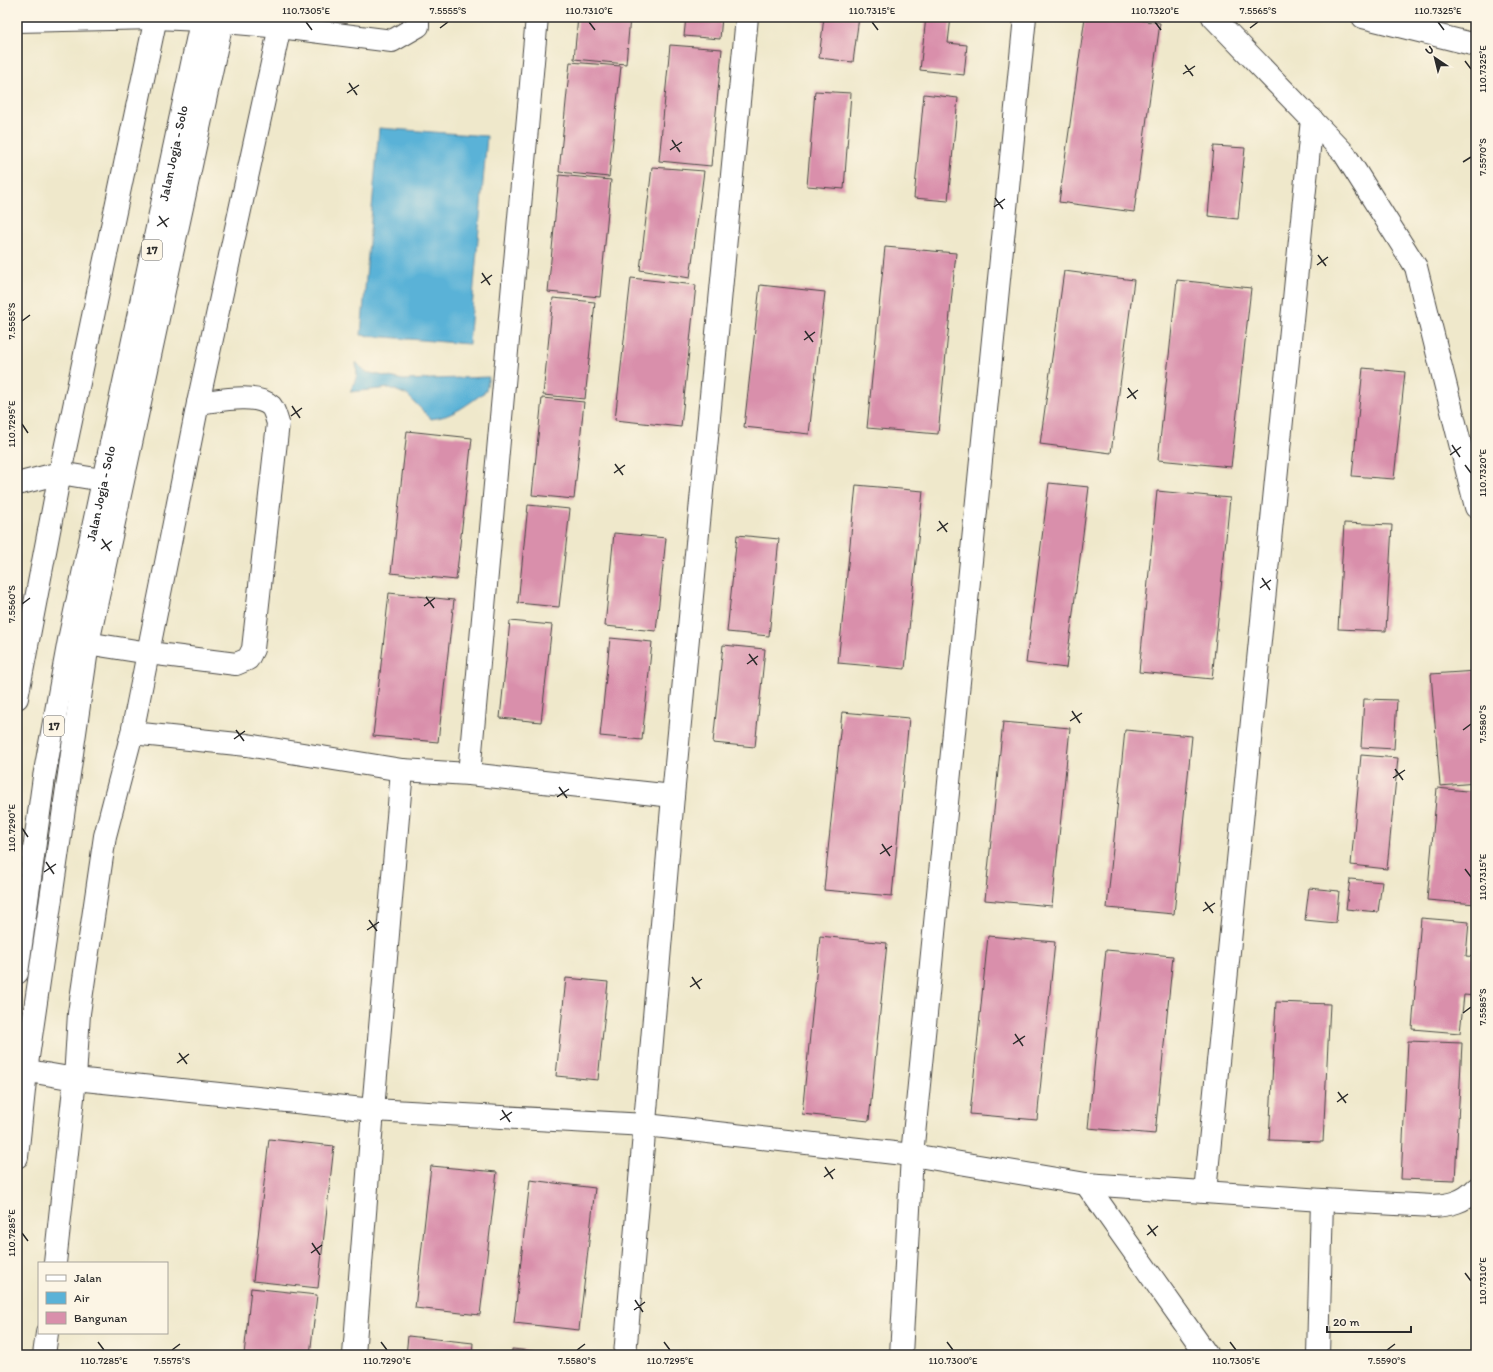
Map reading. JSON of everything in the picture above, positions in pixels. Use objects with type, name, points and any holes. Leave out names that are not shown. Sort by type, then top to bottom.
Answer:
[{"type":"main road","points":[[17,21],[156,17],[281,22],[392,41],[418,26],[418,17]]},
{"type":"main road","points":[[17,698],[60,474],[156,17]]},
{"type":"main road","points":[[469,774],[537,17]]},
{"type":"main road","points":[[625,1355],[646,1125],[673,796],[747,17]]},
{"type":"main road","points":[[902,1355],[912,1155],[1024,17]]},
{"type":"main road","points":[[1214,17],[1344,153],[1416,267],[1476,507]]},
{"type":"main road","points":[[1363,17],[1476,45]]},
{"type":"main road","points":[[17,1157],[22,1070],[78,641],[212,19]]},
{"type":"main road","name":"Jalan Jogja - Solo","points":[[17,973],[44,777],[78,641],[102,480],[212,19]]},
{"type":"main road","points":[[55,1262],[75,1079],[79,1013],[104,836],[132,733],[198,403],[281,22]]},
{"type":"main road","points":[[1205,1192],[1312,119]]},
{"type":"main road","points":[[78,641],[149,653],[236,664],[248,659],[253,649],[278,423],[271,406],[261,401],[248,398],[198,403]]},
{"type":"main road","points":[[17,484],[60,474],[102,480]]},
{"type":"main road","points":[[132,733],[247,745],[402,770],[469,774],[673,796]]},
{"type":"main road","points":[[354,1355],[402,770]]},
{"type":"main road","points":[[22,1070],[75,1079],[373,1110],[646,1125],[912,1155],[1086,1184],[1433,1206],[1451,1204],[1469,1197],[1476,1189]]},
{"type":"main road","points":[[1086,1184],[1207,1355]]},
{"type":"main road","points":[[1318,1355],[1322,1200]]},
{"type":"main road","points":[[44,1355],[47,1334]]},
{"type":"water","points":[[379,128],[487,136],[469,344],[361,335]]},
{"type":"water","points":[[356,362],[366,372],[403,380],[489,377],[486,391],[473,401],[446,416],[431,419],[407,395],[390,388],[350,392],[357,376]]},
{"type":"building","points":[[578,17],[630,17],[626,64],[574,59]]},
{"type":"building","points":[[686,17],[722,17],[720,39],[684,36]]},
{"type":"building","points":[[824,17],[859,17],[853,62],[819,58]]},
{"type":"building","points":[[926,17],[951,17],[948,43],[967,45],[964,75],[920,70]]},
{"type":"building","points":[[1085,17],[1116,17],[1160,23],[1134,212],[1059,202]]},
{"type":"building","points":[[670,45],[722,49],[711,166],[659,161]]},
{"type":"building","points":[[570,62],[621,66],[609,177],[559,172]]},
{"type":"building","points":[[815,91],[851,93],[844,189],[807,186]]},
{"type":"building","points":[[924,94],[958,98],[948,201],[914,198]]},
{"type":"building","points":[[1214,146],[1245,148],[1238,219],[1208,216]]},
{"type":"building","points":[[652,167],[704,171],[690,278],[640,270]]},
{"type":"building","points":[[559,175],[611,180],[600,297],[548,292]]},
{"type":"building","points":[[885,247],[956,253],[938,434],[867,428]]},
{"type":"building","points":[[1064,271],[1134,280],[1111,453],[1040,444]]},
{"type":"building","points":[[631,278],[696,285],[681,427],[615,420]]},
{"type":"building","points":[[1177,280],[1251,288],[1231,467],[1158,460]]},
{"type":"building","points":[[760,285],[825,292],[809,434],[744,427]]},
{"type":"building","points":[[553,298],[595,302],[585,399],[543,395]]},
{"type":"building","points":[[1363,368],[1405,372],[1394,479],[1352,476]]},
{"type":"building","points":[[542,398],[584,402],[574,499],[532,495]]},
{"type":"building","points":[[407,431],[472,438],[456,580],[391,573]]},
{"type":"building","points":[[1049,483],[1089,487],[1066,668],[1026,663]]},
{"type":"building","points":[[856,485],[923,491],[905,669],[838,663]]},
{"type":"building","points":[[1157,491],[1230,498],[1212,679],[1139,672]]},
{"type":"building","points":[[528,505],[570,509],[559,607],[518,603]]},
{"type":"building","points":[[1344,523],[1392,525],[1386,631],[1338,629]]},
{"type":"building","points":[[614,533],[666,538],[656,631],[605,626]]},
{"type":"building","points":[[737,535],[779,539],[769,636],[727,632]]},
{"type":"building","points":[[389,593],[454,600],[438,742],[373,736]]},
{"type":"building","points":[[510,621],[552,625],[541,722],[500,718]]},
{"type":"building","points":[[610,638],[652,642],[642,740],[600,736]]},
{"type":"building","points":[[723,645],[765,649],[755,747],[713,743]]},
{"type":"building","points":[[1476,671],[1476,783],[1440,786],[1431,674]]},
{"type":"building","points":[[1364,699],[1397,700],[1394,749],[1361,747]]},
{"type":"building","points":[[842,712],[909,718],[892,896],[824,890]]},
{"type":"building","points":[[1003,722],[1070,728],[1052,906],[985,900]]},
{"type":"building","points":[[1125,730],[1192,736],[1174,914],[1107,908]]},
{"type":"building","points":[[1361,755],[1398,758],[1387,869],[1351,865]]},
{"type":"building","points":[[1437,788],[1476,792],[1476,904],[1427,900]]},
{"type":"building","points":[[1350,879],[1382,882],[1378,912],[1346,909]]},
{"type":"building","points":[[1309,888],[1339,891],[1336,923],[1305,920]]},
{"type":"building","points":[[1421,918],[1469,922],[1466,956],[1476,957],[1476,996],[1464,995],[1460,1033],[1412,1029]]},
{"type":"building","points":[[820,936],[887,943],[869,1121],[802,1114]]},
{"type":"building","points":[[988,936],[1055,942],[1037,1120],[970,1114]]},
{"type":"building","points":[[1106,950],[1173,956],[1155,1134],[1088,1128]]},
{"type":"building","points":[[566,978],[608,982],[598,1080],[556,1076]]},
{"type":"building","points":[[1276,1002],[1330,1004],[1323,1142],[1269,1140]]},
{"type":"building","points":[[1408,1041],[1462,1043],[1455,1181],[1401,1179]]},
{"type":"building","points":[[269,1139],[334,1146],[318,1288],[253,1281]]},
{"type":"building","points":[[431,1166],[497,1172],[480,1315],[415,1308]]},
{"type":"building","points":[[530,1180],[595,1188],[579,1330],[514,1323]]},
{"type":"building","points":[[251,1288],[317,1295],[310,1355],[244,1355]]},
{"type":"building","points":[[408,1336],[473,1343],[472,1355],[406,1355]]},
{"type":"building","points":[[512,1349],[561,1354],[561,1355],[512,1355]]}]
